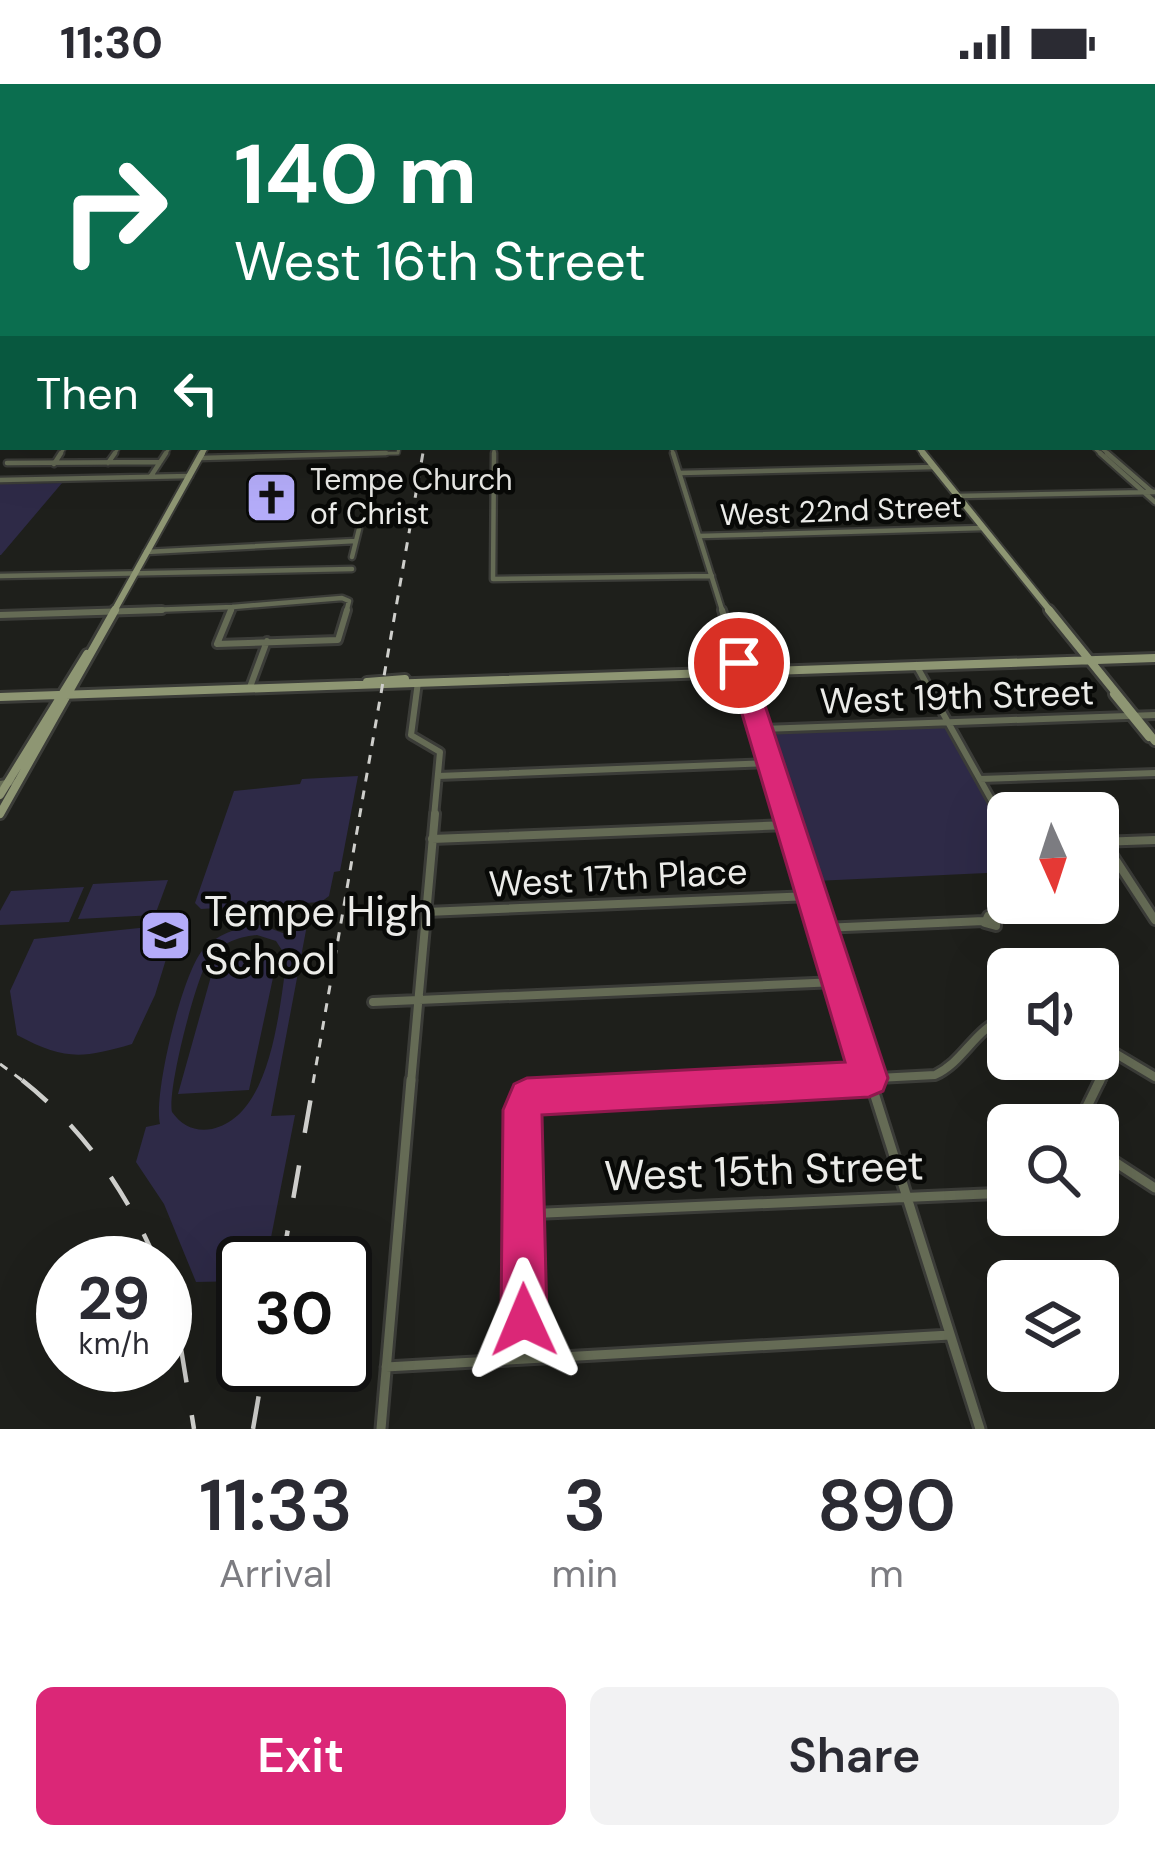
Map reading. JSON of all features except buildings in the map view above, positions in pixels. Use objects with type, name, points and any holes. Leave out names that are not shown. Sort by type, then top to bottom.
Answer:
[{"type":"main road","points":[[0,814],[204,450]]},
{"type":"main road","points":[[920,450],[1155,742]]},
{"type":"main road","points":[[0,697],[1155,658]]},
{"type":"main road","points":[[0,795],[64,694]]},
{"type":"street","points":[[54,464],[63,450]]},
{"type":"street","points":[[108,463],[117,450]]},
{"type":"street","points":[[151,476],[168,450]]},
{"type":"street","points":[[250,457],[254,450]]},
{"type":"street","points":[[200,458],[399,450]]},
{"type":"street","points":[[494,450],[493,580],[712,576]]},
{"type":"street","points":[[672,450],[980,1429]]},
{"type":"street","points":[[1100,450],[1152,494]]},
{"type":"street","points":[[7,464],[160,461]]},
{"type":"street","points":[[680,473],[934,467]]},
{"type":"street","points":[[0,481],[190,476]]},
{"type":"street","points":[[958,496],[1152,494]]},
{"type":"street","points":[[352,557],[359,529]]},
{"type":"street","name":"West 22nd Street","points":[[699,536],[983,529]]},
{"type":"street","points":[[146,552],[356,541]]},
{"type":"street","points":[[0,576],[352,569]]},
{"type":"street","points":[[0,615],[111,613],[234,603],[347,598],[338,640],[218,644],[234,603]]},
{"type":"street","points":[[250,687],[267,641]]},
{"type":"street","points":[[916,665],[987,792]]},
{"type":"street","points":[[381,1429],[438,776],[439,748],[411,735],[415,680]]},
{"type":"street","name":"West 19th Street","points":[[760,729],[1155,715]]},
{"type":"street","points":[[438,776],[771,764]]},
{"type":"street","points":[[980,779],[1155,773]]},
{"type":"street","points":[[432,839],[790,824]]},
{"type":"street","points":[[1119,841],[1155,839]]},
{"type":"street","points":[[1119,868],[1155,920]]},
{"type":"street","name":"West 17th Place","points":[[425,913],[812,896]]},
{"type":"street","points":[[822,928],[984,921]]},
{"type":"street","points":[[374,1002],[839,982]]},
{"type":"street","points":[[525,1359],[522,1110],[527,1097],[947,1071],[980,1027],[987,1024]]},
{"type":"street","points":[[1119,1055],[1155,1077]]},
{"type":"street","points":[[1119,1165],[1155,1188]]},
{"type":"street","name":"West 15th Street","points":[[524,1214],[987,1194]]},
{"type":"street","points":[[386,1367],[950,1336]]},
{"type":"shaded area","points":[[62,483],[1,555],[0,555],[0,484]]},
{"type":"shaded area","points":[[946,727],[987,800],[987,873],[815,881],[768,732]]},
{"type":"shaded area","points":[[358,776],[340,871],[334,872],[329,896],[321,902],[201,909],[195,903],[234,791],[300,784],[302,779]]},
{"type":"shaded area","points":[[168,880],[155,915],[78,919],[93,884]]},
{"type":"shaded area","points":[[84,887],[69,922],[0,925],[0,911],[11,891]]},
{"type":"shaded area","points":[[168,925],[175,930],[155,995],[132,1044],[73,1054],[17,1035],[10,991],[34,939]]},
{"type":"shaded area","points":[[261,925],[291,936],[294,925],[307,925],[271,1116],[295,1115],[271,1236],[216,1236],[216,1282],[196,1282],[192,1236],[177,1236],[164,1204],[136,1162],[146,1127],[160,1124],[165,1063],[194,964],[202,951],[229,932]],"holes":[[[257,935],[276,941],[287,958],[269,1058],[248,1104],[232,1120],[212,1129],[189,1127],[172,1112],[172,1100],[183,1037],[207,962],[223,946]]]},
{"type":"shaded area","points":[[277,959],[249,1090],[178,1094],[215,962]]},
{"type":"railway","points":[[313,1083],[423,450]]},
{"type":"railway","points":[[0,1064],[23,1080]]},
{"type":"railway","points":[[23,1080],[26,1083]]},
{"type":"railway","points":[[23,1080],[84,1140],[144,1236]]},
{"type":"railway","points":[[287,1236],[314,1080]]},
{"type":"railway","points":[[188,1392],[194,1429]]},
{"type":"railway","points":[[253,1429],[259,1392]]},
{"type":"place","name":"Tempe Church of Christ","points":[[271,497]]},
{"type":"place","name":"Tempe High School","points":[[165,935]]},
{"type":"route","points":[[524,1320],[522,1110],[527,1097],[869,1078],[739,663]]}]
